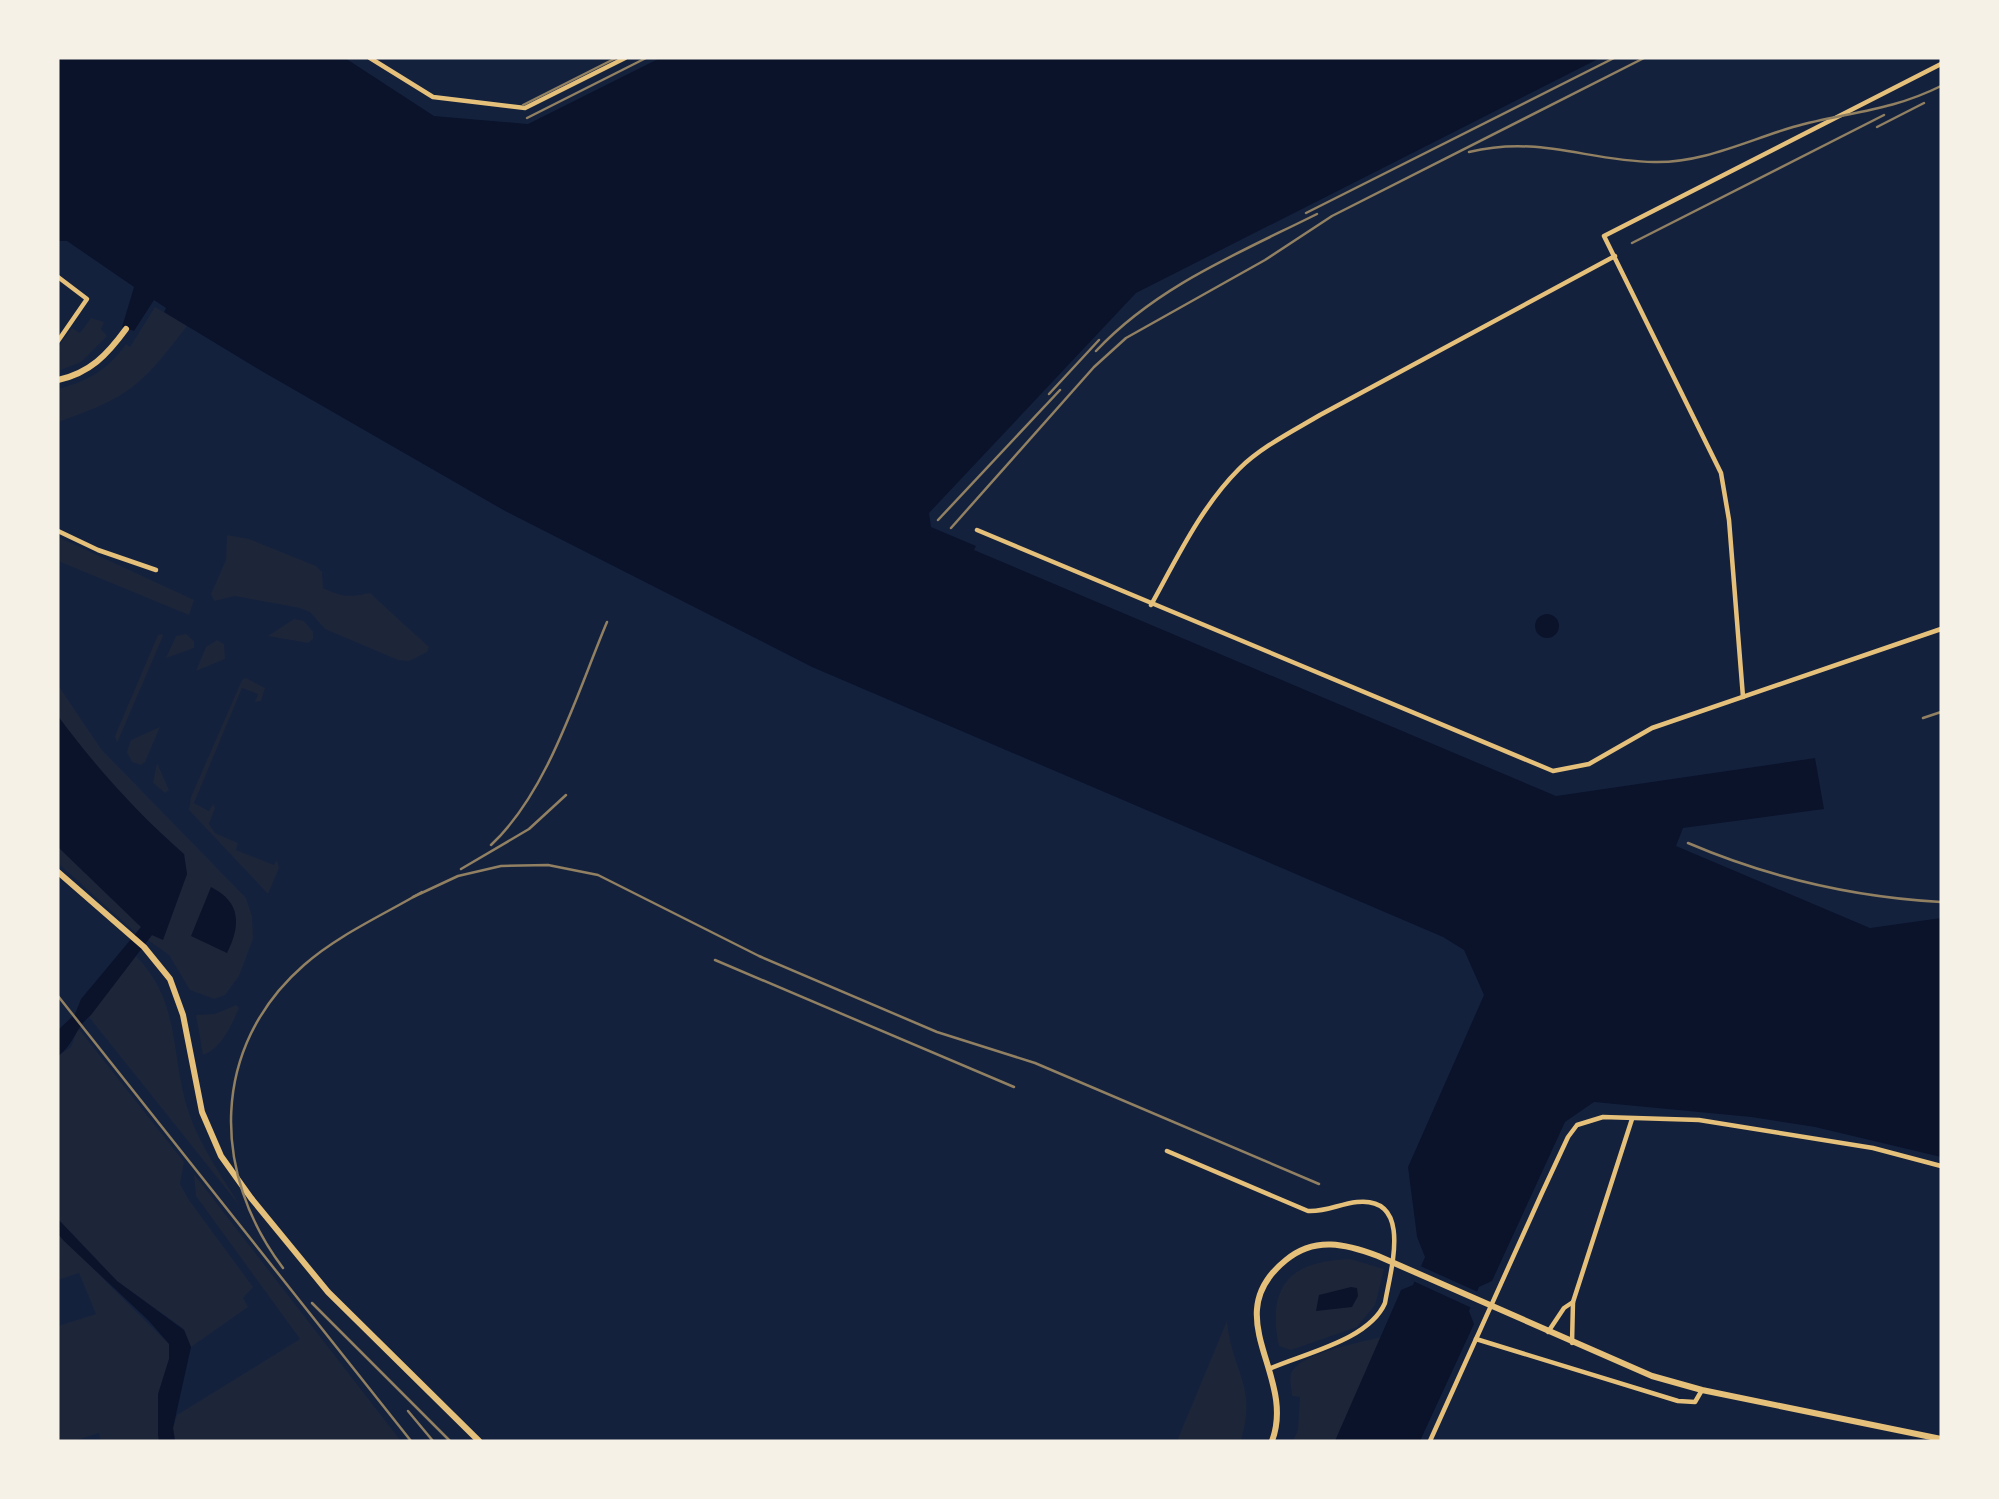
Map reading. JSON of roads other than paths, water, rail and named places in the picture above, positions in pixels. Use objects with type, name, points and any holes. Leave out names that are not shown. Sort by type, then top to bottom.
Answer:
[{"type":"main road","points":[[58,380],[84,372],[100,361],[126,329]]},
{"type":"main road","points":[[58,872],[144,947],[164,970],[177,993],[198,1100],[214,1142],[228,1166],[327,1292],[479,1441]]},
{"type":"main road","points":[[1272,1441],[1279,1407],[1257,1336],[1256,1315],[1262,1291],[1275,1270],[1299,1251],[1323,1244],[1350,1246],[1378,1256],[1653,1376],[1702,1390],[1941,1439]]},
{"type":"street","points":[[370,58],[433,97],[525,108],[625,58]]},
{"type":"street","points":[[1743,697],[1728,520],[1721,473],[1604,236],[1941,64]]},
{"type":"street","points":[[1151,605],[1208,506],[1240,467],[1283,436],[1320,415],[1615,256]]},
{"type":"street","points":[[58,277],[87,299],[58,341]]},
{"type":"street","points":[[976,530],[1553,771],[1589,764],[1638,734],[1941,629]]},
{"type":"street","points":[[58,531],[98,550],[156,570]]},
{"type":"street","points":[[1430,1441],[1567,1137],[1577,1125],[1603,1117],[1699,1120],[1782,1131],[1873,1148],[1941,1166]]},
{"type":"street","points":[[1573,1343],[1573,1302],[1632,1119]]},
{"type":"street","points":[[1167,1152],[1308,1211],[1328,1210],[1363,1202],[1386,1211],[1395,1224],[1385,1303],[1380,1315],[1363,1330],[1269,1369]]},
{"type":"street","points":[[1548,1332],[1564,1308],[1573,1302]]},
{"type":"street","points":[[1476,1339],[1678,1401],[1695,1402],[1702,1390]]},
{"type":"railway","points":[[523,105],[616,58]]},
{"type":"railway","points":[[527,118],[646,58]]},
{"type":"railway","points":[[1306,213],[1614,58]]},
{"type":"railway","points":[[951,528],[1094,367],[1126,338],[1265,260],[1332,216],[1644,58]]},
{"type":"railway","points":[[1469,152],[1518,146],[1630,161],[1690,159],[1793,127],[1903,101],[1941,86]]},
{"type":"railway","points":[[1877,127],[1924,103]]},
{"type":"railway","points":[[1632,243],[1884,115]]},
{"type":"railway","points":[[1096,351],[1120,328],[1172,289],[1229,257],[1317,214]]},
{"type":"railway","points":[[1049,394],[1099,340]]},
{"type":"railway","points":[[938,520],[1060,390]]},
{"type":"railway","points":[[491,845],[511,823],[545,770],[607,622]]},
{"type":"railway","points":[[1923,718],[1941,712]]},
{"type":"railway","points":[[461,869],[529,829],[566,795]]},
{"type":"railway","points":[[1688,843],[1750,866],[1812,884],[1875,896],[1941,902]]},
{"type":"railway","points":[[413,897],[458,876],[501,866],[548,865],[598,875],[759,956],[937,1032],[1035,1063],[1319,1184]]},
{"type":"railway","points":[[283,1268],[259,1231],[243,1192],[233,1152],[231,1112],[237,1072],[251,1034],[273,998],[317,954],[422,892]]},
{"type":"railway","points":[[715,960],[1014,1087]]},
{"type":"railway","points":[[58,996],[411,1441]]},
{"type":"railway","points":[[312,1303],[450,1441]]},
{"type":"railway","points":[[408,1411],[433,1441]]}]
